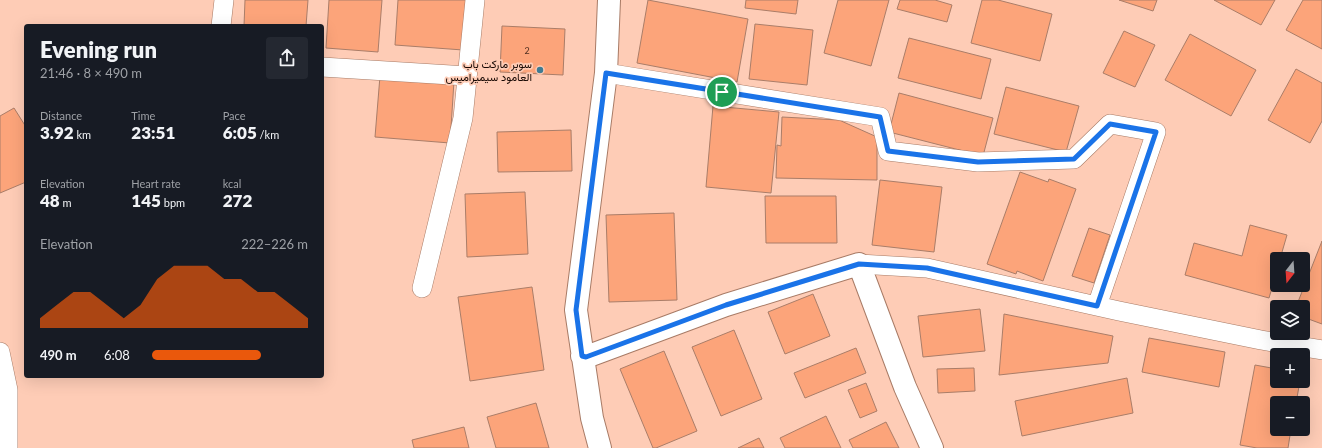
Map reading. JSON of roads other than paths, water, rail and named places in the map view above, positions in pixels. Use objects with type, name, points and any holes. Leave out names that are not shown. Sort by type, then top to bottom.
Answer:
[{"type":"street","points":[[220,24],[224,0]]},
{"type":"street","points":[[422,288],[463,118],[476,0]]},
{"type":"street","points":[[600,448],[592,418],[576,310],[606,73],[609,0]]},
{"type":"street","points":[[324,67],[468,76]]},
{"type":"street","points":[[606,73],[880,117],[888,151],[978,162],[1074,159],[1110,124],[1156,132],[1097,306]]},
{"type":"street","points":[[582,356],[586,357],[726,305],[859,264],[927,268],[1097,306],[1261,340],[1322,350]]},
{"type":"street","points":[[859,264],[905,387],[932,448]]},
{"type":"street","points":[[0,352],[8,390],[8,448]]},
{"type":"place","name":"سوبر ماركت باب العامود سيميراميس","points":[[540,70]]}]
